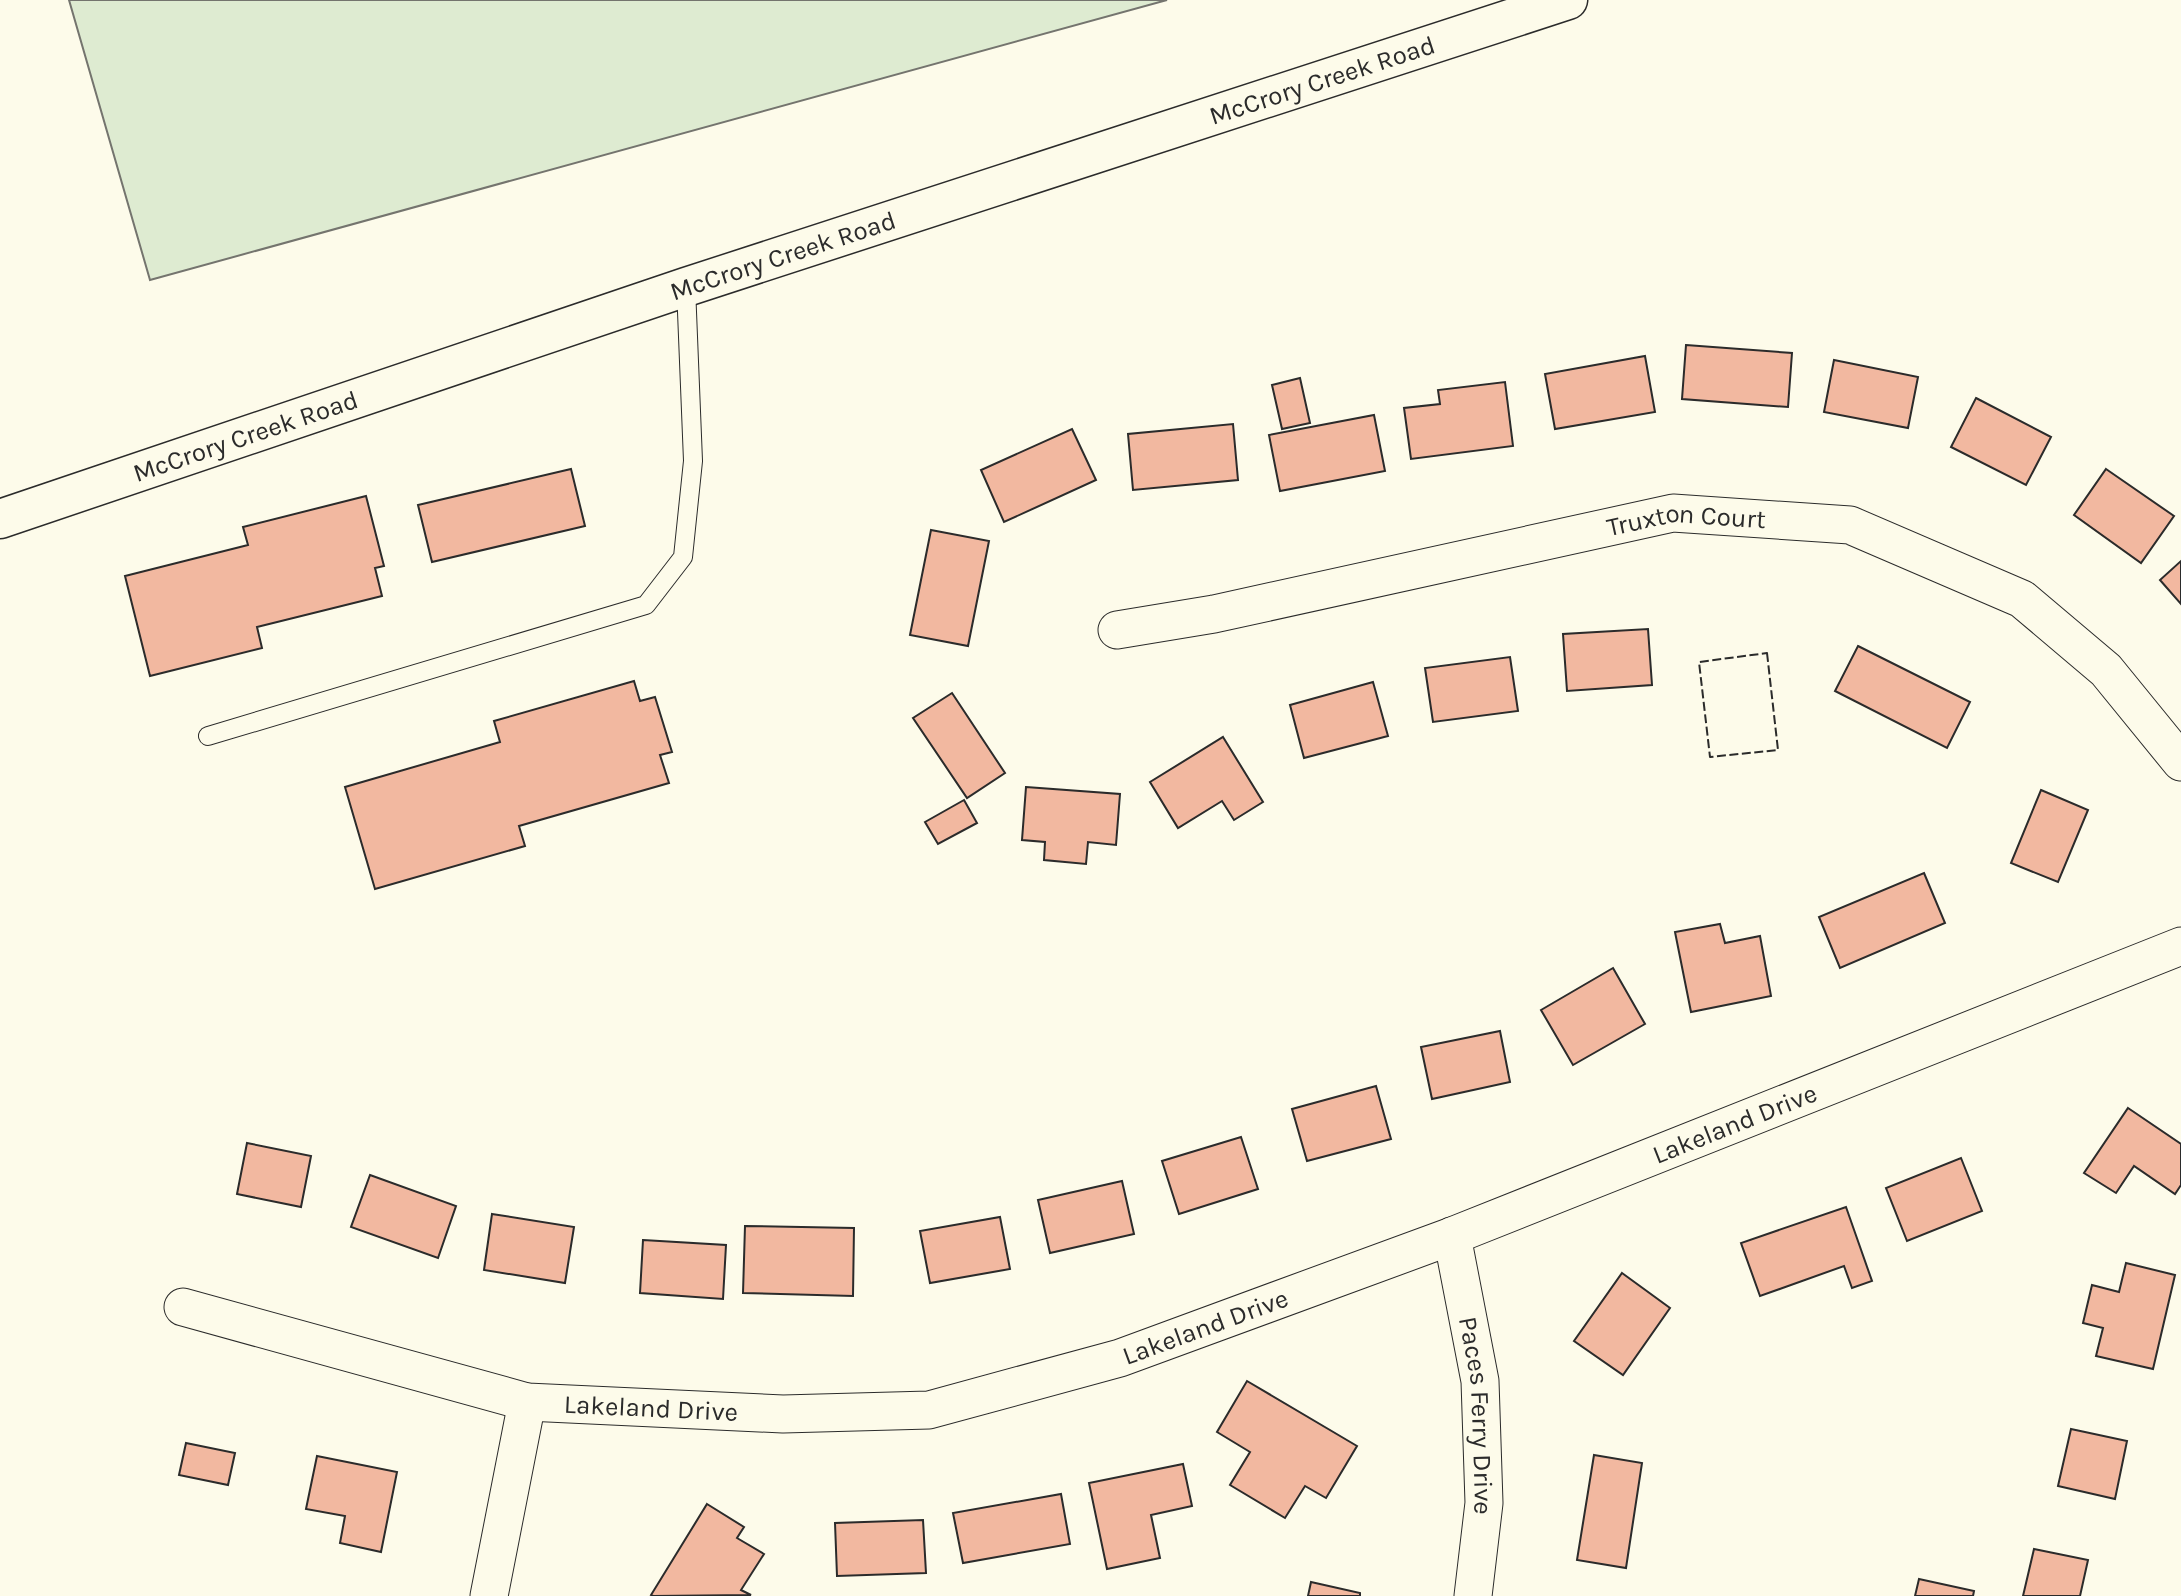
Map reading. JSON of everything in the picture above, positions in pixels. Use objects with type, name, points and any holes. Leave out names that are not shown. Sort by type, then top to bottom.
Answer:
[{"type":"street","name":"McCrory Creek Road","points":[[0,519],[686,287],[1569,0]]},
{"type":"street","name":"Truxton Court","points":[[1117,631],[1214,614],[1673,513],[1850,525],[2022,599],[2106,670],[2181,762]]},
{"type":"street","name":"Lakeland Drive","points":[[183,1307],[527,1402],[783,1415],[929,1410],[1120,1358],[1452,1236],[2181,946]]},
{"type":"street","name":"Paces Ferry Drive","points":[[1452,1236],[1480,1381],[1484,1503],[1473,1596]]},
{"type":"street","points":[[489,1596],[527,1402]]},
{"type":"lane","points":[[208,736],[646,605],[683,557],[693,461],[686,287]]},
{"type":"green space","points":[[69,0],[1167,0],[150,280]]},
{"type":"building","points":[[1686,345],[1792,353],[1788,407],[1682,399]]},
{"type":"building","points":[[1645,356],[1655,412],[1555,429],[1545,374]]},
{"type":"building","points":[[1834,360],[1918,377],[1908,428],[1824,412]]},
{"type":"building","points":[[1300,378],[1310,423],[1282,429],[1272,385]]},
{"type":"building","points":[[1505,382],[1513,446],[1411,459],[1404,408],[1440,404],[1438,390]]},
{"type":"building","points":[[1976,398],[2051,437],[2026,485],[1951,447]]},
{"type":"building","points":[[1374,415],[1385,471],[1280,491],[1269,435]]},
{"type":"building","points":[[1233,424],[1238,480],[1133,490],[1128,434]]},
{"type":"building","points":[[1072,429],[1096,480],[1004,522],[981,470]]},
{"type":"building","points":[[571,469],[585,526],[432,562],[418,505]]},
{"type":"building","points":[[2106,469],[2174,516],[2141,563],[2074,515]]},
{"type":"building","points":[[366,496],[384,566],[375,568],[382,596],[257,627],[262,648],[150,676],[125,576],[248,545],[243,527]]},
{"type":"building","points":[[931,530],[989,541],[968,646],[910,635]]},
{"type":"building","points":[[2181,561],[2181,604],[2160,580]]},
{"type":"building","points":[[1648,629],[1652,685],[1567,691],[1563,634]]},
{"type":"building","points":[[1858,646],[1970,702],[1947,748],[1835,691]]},
{"type":"building","points":[[1510,657],[1518,711],[1433,722],[1425,668]]},
{"type":"building","points":[[634,681],[640,701],[655,697],[672,752],[660,755],[669,783],[519,826],[525,846],[375,889],[345,787],[500,742],[494,721]]},
{"type":"building","points":[[1373,682],[1388,736],[1304,758],[1290,705]]},
{"type":"building","points":[[952,693],[1005,773],[967,798],[913,718]]},
{"type":"building","points":[[1223,737],[1263,802],[1234,820],[1222,801],[1178,828],[1150,782]]},
{"type":"building","points":[[1026,787],[1120,794],[1116,845],[1088,842],[1086,864],[1044,860],[1045,842],[1022,840]]},
{"type":"building","points":[[2041,790],[2088,810],[2058,882],[2011,863]]},
{"type":"building","points":[[964,800],[977,823],[938,844],[925,822]]},
{"type":"building","points":[[1924,873],[1945,923],[1840,968],[1819,917]]},
{"type":"building","points":[[1720,924],[1725,943],[1760,936],[1771,996],[1691,1012],[1675,932]]},
{"type":"building","points":[[1613,968],[1645,1024],[1573,1065],[1541,1010]]},
{"type":"building","points":[[1500,1031],[1510,1082],[1432,1099],[1421,1047]]},
{"type":"building","points":[[1376,1086],[1391,1139],[1307,1161],[1292,1109]]},
{"type":"building","points":[[2128,1108],[2181,1144],[2181,1185],[2175,1194],[2134,1166],[2116,1193],[2084,1173]]},
{"type":"building","points":[[1241,1137],[1258,1189],[1179,1214],[1162,1161]]},
{"type":"building","points":[[247,1143],[311,1156],[301,1207],[237,1194]]},
{"type":"building","points":[[1961,1158],[1982,1211],[1907,1241],[1886,1188]]},
{"type":"building","points":[[370,1175],[456,1206],[438,1258],[351,1227]]},
{"type":"building","points":[[1122,1181],[1134,1234],[1050,1253],[1038,1200]]},
{"type":"building","points":[[1846,1207],[1872,1281],[1852,1288],[1844,1266],[1760,1296],[1741,1243]]},
{"type":"building","points":[[492,1214],[574,1227],[565,1283],[484,1270]]},
{"type":"building","points":[[1000,1217],[1010,1269],[930,1283],[920,1231]]},
{"type":"building","points":[[745,1226],[854,1228],[853,1296],[743,1293]]},
{"type":"building","points":[[643,1240],[726,1245],[723,1299],[640,1293]]},
{"type":"building","points":[[2126,1263],[2175,1275],[2153,1369],[2096,1356],[2103,1328],[2083,1323],[2092,1285],[2119,1292]]},
{"type":"building","points":[[1622,1273],[1670,1308],[1623,1375],[1574,1341]]},
{"type":"building","points":[[1247,1381],[1357,1446],[1326,1498],[1305,1486],[1285,1518],[1230,1485],[1250,1452],[1217,1432]]},
{"type":"building","points":[[2071,1429],[2127,1441],[2115,1499],[2058,1486]]},
{"type":"building","points":[[186,1443],[235,1453],[228,1485],[179,1475]]},
{"type":"building","points":[[1594,1455],[1642,1463],[1626,1568],[1577,1560]]},
{"type":"building","points":[[317,1456],[397,1472],[381,1552],[340,1543],[345,1516],[306,1509]]},
{"type":"building","points":[[1183,1464],[1192,1506],[1151,1515],[1160,1558],[1107,1569],[1089,1483]]},
{"type":"building","points":[[1061,1494],[1070,1544],[963,1563],[953,1513]]},
{"type":"building","points":[[707,1504],[744,1527],[737,1538],[764,1554],[741,1590],[751,1595],[651,1595]]},
{"type":"building","points":[[923,1520],[926,1573],[837,1576],[835,1523]]},
{"type":"building","points":[[2034,1549],[2088,1560],[2080,1596],[2023,1596]]},
{"type":"building","points":[[1919,1579],[1974,1591],[1973,1596],[1915,1596]]},
{"type":"building","points":[[1311,1582],[1360,1593],[1360,1596],[1308,1596]]},
{"type":"fence","points":[[1767,653],[1778,750],[1710,757],[1699,662],[1767,653]]}]
